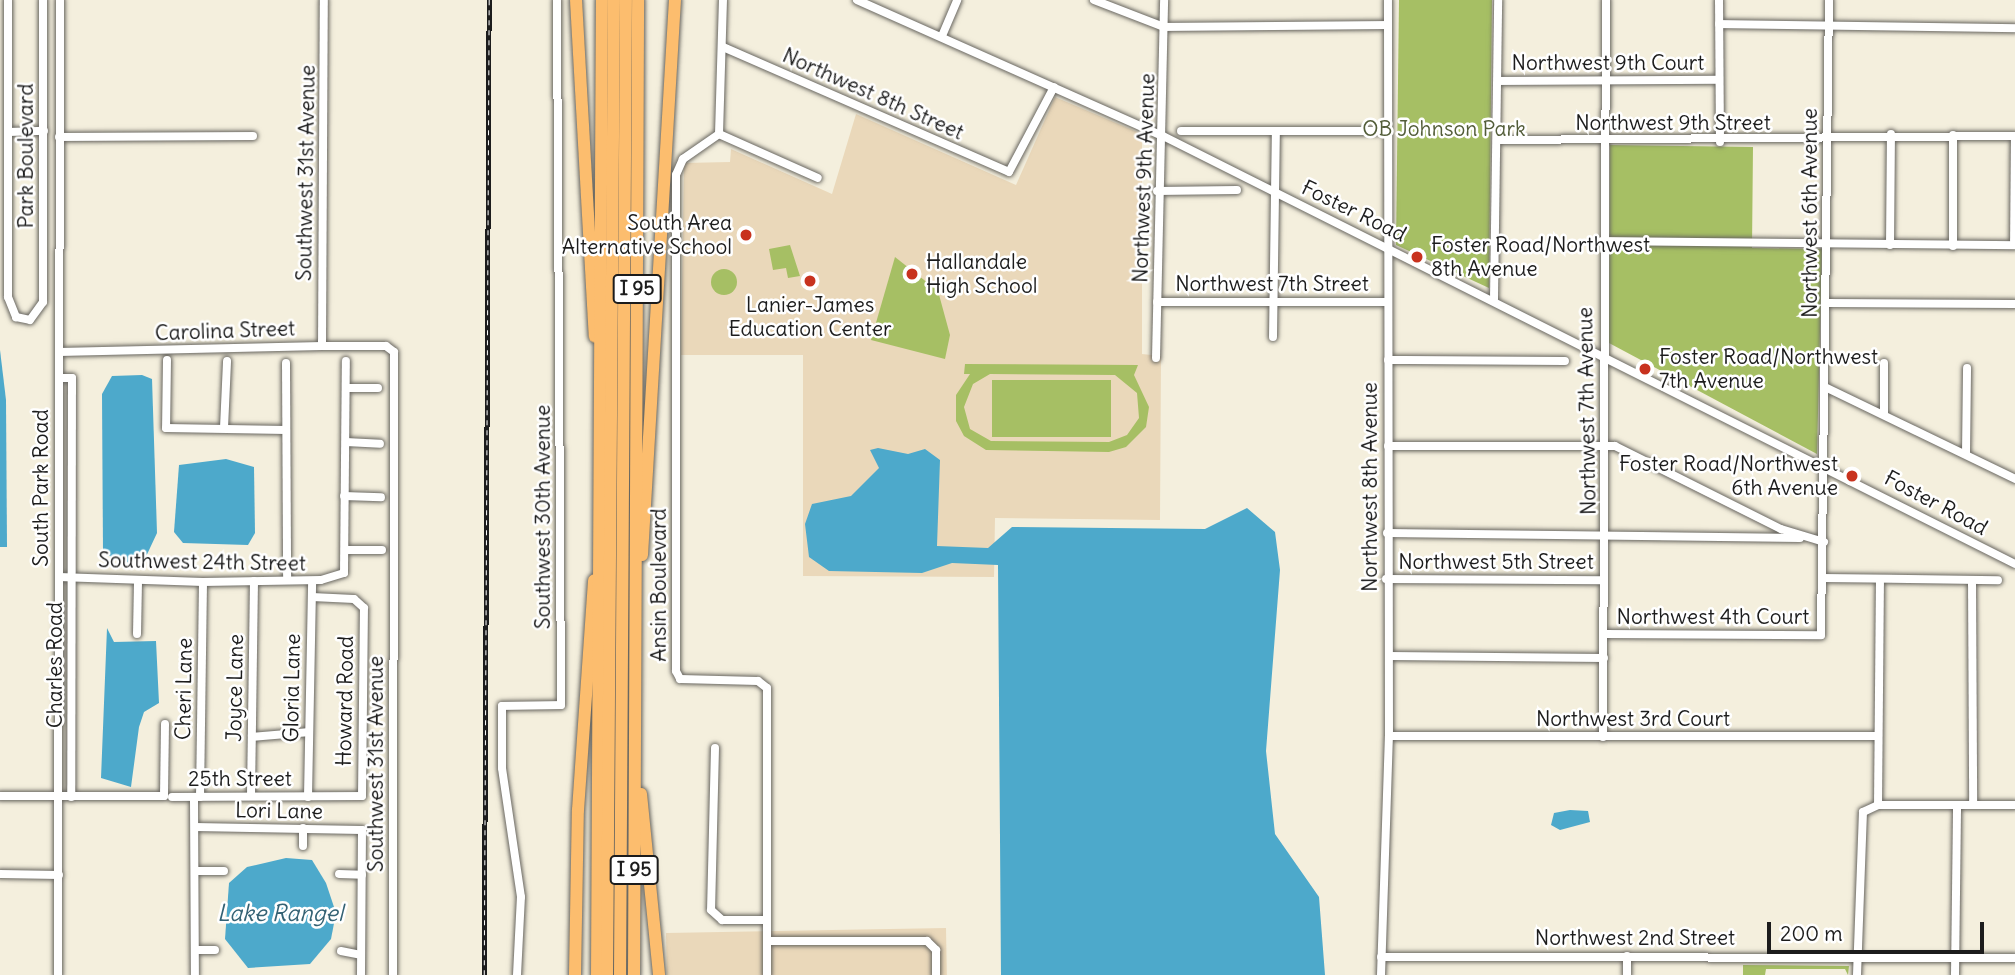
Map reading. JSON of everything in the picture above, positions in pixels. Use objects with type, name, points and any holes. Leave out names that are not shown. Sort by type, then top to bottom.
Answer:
[{"type":"highway","points":[[576,0],[582,186],[601,378]]},
{"type":"highway","name":"I 95","points":[[597,975],[602,0]]},
{"type":"highway","points":[[609,975],[614,0]]},
{"type":"highway","points":[[622,975],[626,0]]},
{"type":"highway","name":"I 95","points":[[634,975],[638,0]]},
{"type":"highway","points":[[637,579],[648,531],[675,0]]},
{"type":"highway","points":[[575,975],[578,810],[599,549]]},
{"type":"highway","points":[[636,765],[659,975]]},
{"type":"street","points":[[9,0],[9,132],[44,131]]},
{"type":"street","name":"Park Boulevard","points":[[9,132],[9,308],[30,320],[40,310],[44,131],[43,0]]},
{"type":"street","name":"South Park Road","points":[[58,975],[60,0]]},
{"type":"street","name":"Southwest 31st Avenue","points":[[322,346],[324,0]]},
{"type":"street","name":"Southwest 30th Avenue","points":[[517,975],[521,897],[502,768],[502,706],[561,705],[557,0]]},
{"type":"street","points":[[723,0],[719,134],[818,178]]},
{"type":"street","name":"Foster Road","points":[[857,0],[1163,136],[1494,299],[2015,564]]},
{"type":"street","points":[[942,36],[957,0]]},
{"type":"street","points":[[1094,0],[1164,27],[1385,25]]},
{"type":"street","name":"Northwest 9th Avenue","points":[[1156,358],[1157,191],[1163,136],[1164,0]]},
{"type":"street","name":"Northwest 8th Avenue","points":[[1381,975],[1389,736],[1385,131],[1385,25],[1388,0]]},
{"type":"street","points":[[1494,299],[1498,140],[1497,0]]},
{"type":"street","name":"Northwest 7th Avenue","points":[[1604,737],[1606,537],[1602,241],[1606,0]]},
{"type":"street","points":[[1719,0],[1720,142]]},
{"type":"street","name":"Northwest 6th Avenue","points":[[1821,635],[1827,388],[1829,0]]},
{"type":"street","points":[[1719,24],[2015,28]]},
{"type":"street","name":"Northwest 8th Street","points":[[723,47],[1009,172],[1054,87]]},
{"type":"street","name":"Northwest 9th Court","points":[[1498,81],[1719,80]]},
{"type":"street","points":[[1181,131],[1385,131]]},
{"type":"street","points":[[1273,337],[1276,131]]},
{"type":"street","name":"Ansin Boulevard","points":[[719,134],[683,159],[676,175],[676,671],[680,679],[758,681],[767,688],[767,975]]},
{"type":"street","points":[[1890,245],[1891,134]]},
{"type":"street","name":"Northwest 9th Street","points":[[1498,140],[1720,142],[1828,135],[2015,136]]},
{"type":"street","points":[[1953,135],[1953,246]]},
{"type":"street","points":[[59,136],[253,136]]},
{"type":"street","points":[[1602,241],[2015,245],[2015,136]]},
{"type":"street","points":[[1157,191],[1237,190]]},
{"type":"street","name":"Northwest 7th Street","points":[[1157,302],[1387,302]]},
{"type":"street","points":[[1827,303],[2015,304]]},
{"type":"street","name":"Carolina Street","points":[[59,352],[322,346],[392,349]]},
{"type":"street","name":"Southwest 31st Avenue","points":[[392,349],[393,975]]},
{"type":"street","points":[[167,360],[166,428],[286,430]]},
{"type":"street","points":[[1388,360],[1565,361]]},
{"type":"street","points":[[224,428],[227,361]]},
{"type":"street","points":[[346,361],[345,550],[382,550]]},
{"type":"street","points":[[286,363],[287,578]]},
{"type":"street","points":[[1884,363],[1884,413]]},
{"type":"street","points":[[1966,454],[1967,368]]},
{"type":"street","name":"Charles Road","points":[[59,378],[72,379],[71,797]]},
{"type":"street","points":[[346,388],[379,388]]},
{"type":"street","points":[[1827,388],[1884,413],[2015,479]]},
{"type":"street","points":[[346,442],[380,444]]},
{"type":"street","points":[[1388,446],[1604,445],[1803,538]]},
{"type":"street","points":[[344,496],[381,497]]},
{"type":"street","points":[[1387,533],[1803,538],[1824,542]]},
{"type":"street","name":"Southwest 24th Street","points":[[59,577],[203,582],[287,578],[312,581],[344,573],[345,550]]},
{"type":"street","points":[[1822,578],[1998,580]]},
{"type":"street","name":"Northwest 5th Street","points":[[1387,579],[1605,580]]},
{"type":"street","points":[[136,634],[138,580]]},
{"type":"street","points":[[1878,805],[1880,580]]},
{"type":"street","points":[[1972,580],[1973,805]]},
{"type":"street","name":"Joyce Lane","points":[[251,795],[254,581]]},
{"type":"street","name":"Gloria Lane","points":[[308,797],[312,581]]},
{"type":"street","name":"Cheri Lane","points":[[195,975],[195,827],[203,582]]},
{"type":"street","name":"Howard Road","points":[[308,797],[362,796],[364,608],[354,599],[312,597]]},
{"type":"street","name":"Northwest 4th Court","points":[[1605,634],[1821,635]]},
{"type":"street","points":[[1389,656],[1604,658]]},
{"type":"street","points":[[165,724],[168,797]]},
{"type":"street","points":[[252,737],[309,732]]},
{"type":"street","name":"Northwest 3rd Court","points":[[1389,736],[1878,736]]},
{"type":"street","points":[[715,748],[711,910],[722,920],[767,920]]},
{"type":"street","name":"25th Street","points":[[0,796],[197,799],[251,795],[308,797]]},
{"type":"street","points":[[1857,975],[1863,811],[1878,805],[2015,805]]},
{"type":"street","points":[[1955,975],[1957,805]]},
{"type":"street","name":"Lori Lane","points":[[195,827],[362,830],[362,875]]},
{"type":"street","points":[[303,828],[303,846]]},
{"type":"street","points":[[196,871],[224,871]]},
{"type":"street","points":[[0,874],[59,875]]},
{"type":"street","points":[[339,874],[362,875],[361,975]]},
{"type":"street","points":[[767,941],[932,943],[936,975]]},
{"type":"street","points":[[195,950],[215,950]]},
{"type":"street","points":[[341,951],[362,955]]},
{"type":"street","points":[[1626,975],[1627,956]]},
{"type":"street","name":"Northwest 2nd Street","points":[[1381,957],[2015,958]]},
{"type":"shaded area","name":"Hallandale High School","points":[[1055,97],[1142,134],[1142,354],[1161,356],[1160,520],[995,518],[994,577],[803,576],[803,355],[681,355],[684,163],[730,162],[731,149],[832,194],[856,114],[1016,185]]},
{"type":"shaded area","points":[[946,928],[947,975],[667,975],[666,933]]},
{"type":"green space","name":"OB Johnson Park","points":[[1399,0],[1492,0],[1489,288],[1396,245]]},
{"type":"green space","points":[[1610,145],[1753,147],[1752,248],[1822,249],[1817,454],[1609,343]]},
{"type":"green space","points":[[790,245],[800,276],[788,278],[786,268],[773,270],[769,249]]},
{"type":"green space","points":[[895,257],[938,291],[950,335],[945,359],[871,340]]},
{"type":"green space","points":[[724,269],[734,272],[737,282],[734,292],[724,295],[714,292],[711,282],[714,272]]},
{"type":"green space","points":[[965,364],[1138,365],[1134,375],[1149,407],[1146,427],[1126,447],[1109,452],[986,450],[964,436],[956,421],[956,395],[970,374],[964,374]],"holes":[[[990,374],[1115,375],[1137,393],[1139,418],[1127,435],[1109,442],[991,441],[970,429],[964,407],[973,384]]]},
{"type":"green space","points":[[992,380],[1111,380],[1111,437],[992,437]]},
{"type":"green space","points":[[1743,965],[1849,966],[1848,975],[1845,969],[1766,969],[1765,975],[1743,975]]},
{"type":"water","points":[[0,350],[6,400],[7,547],[0,547]]},
{"type":"water","points":[[142,375],[152,379],[157,533],[143,563],[120,562],[103,552],[102,394],[112,376]]},
{"type":"water","points":[[878,448],[908,454],[925,449],[940,460],[937,546],[988,548],[1012,527],[1205,529],[1247,508],[1275,532],[1280,570],[1266,751],[1275,834],[1319,897],[1325,975],[1001,975],[998,565],[952,563],[922,573],[829,571],[809,557],[805,524],[812,504],[851,496],[879,468],[870,450]]},
{"type":"water","points":[[226,459],[254,467],[255,533],[248,545],[183,543],[174,532],[179,465]]},
{"type":"water","points":[[107,628],[114,642],[156,641],[159,703],[144,712],[139,727],[131,787],[101,778]]},
{"type":"water","points":[[1588,811],[1590,822],[1560,830],[1551,825],[1554,813]]},
{"type":"water","name":"Lake Rangel","points":[[286,858],[312,860],[326,883],[336,913],[331,939],[310,964],[248,968],[225,939],[229,883],[247,867]]},
{"type":"railway","points":[[484,975],[489,0]]},
{"type":"place","name":"South Area Alternative School","points":[[746,235]]},
{"type":"place","name":"Foster Road/Northwest 8th Avenue","points":[[1417,257]]},
{"type":"place","name":"Hallandale High School","points":[[912,274]]},
{"type":"place","name":"Lanier-James Education Center","points":[[810,281]]},
{"type":"place","name":"Foster Road/Northwest 7th Avenue","points":[[1645,369]]},
{"type":"place","name":"Foster Road/Northwest 6th Avenue","points":[[1852,476]]}]
